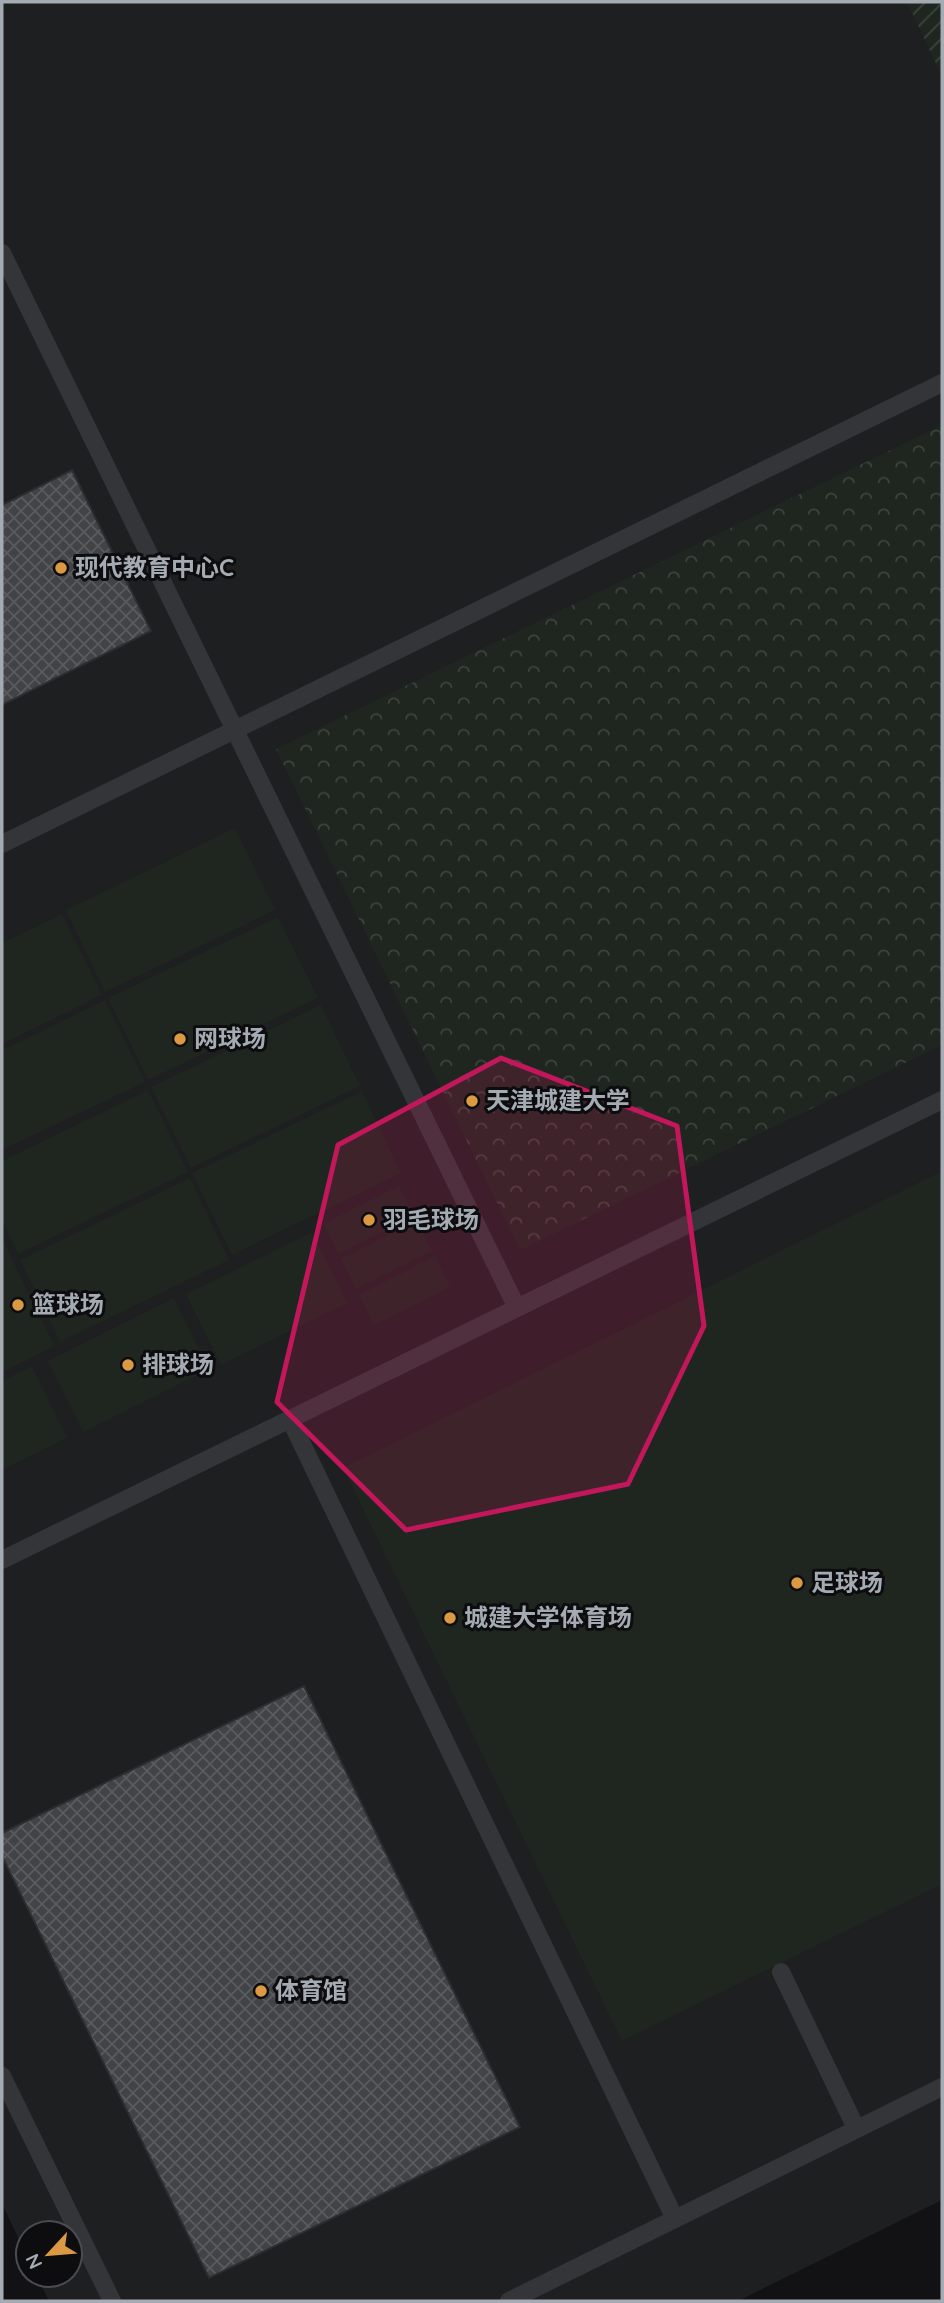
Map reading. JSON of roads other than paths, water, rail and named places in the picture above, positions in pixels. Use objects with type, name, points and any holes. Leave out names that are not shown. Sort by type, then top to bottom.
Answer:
[{"type":"lane","points":[[2,253],[517,1308]]},
{"type":"lane","points":[[2,844],[942,383]]},
{"type":"lane","points":[[2,1560],[942,1100]]},
{"type":"lane","points":[[290,1419],[675,2219]]},
{"type":"lane","points":[[781,1972],[856,2128]]},
{"type":"lane","points":[[2,2076],[112,2301]]},
{"type":"lane","points":[[509,2301],[942,2087]]},
{"type":"place","name":"现代教育中心C","points":[[61,568]]},
{"type":"place","name":"网球场","points":[[180,1039]]},
{"type":"place","name":"天津城建大学","points":[[472,1101]]},
{"type":"place","name":"羽毛球场","points":[[369,1220]]},
{"type":"place","name":"篮球场","points":[[18,1305]]},
{"type":"place","name":"排球场","points":[[128,1365]]},
{"type":"place","name":"足球场","points":[[797,1583]]},
{"type":"place","name":"城建大学体育场","points":[[450,1618]]},
{"type":"place","name":"体育馆","points":[[261,1991]]}]
